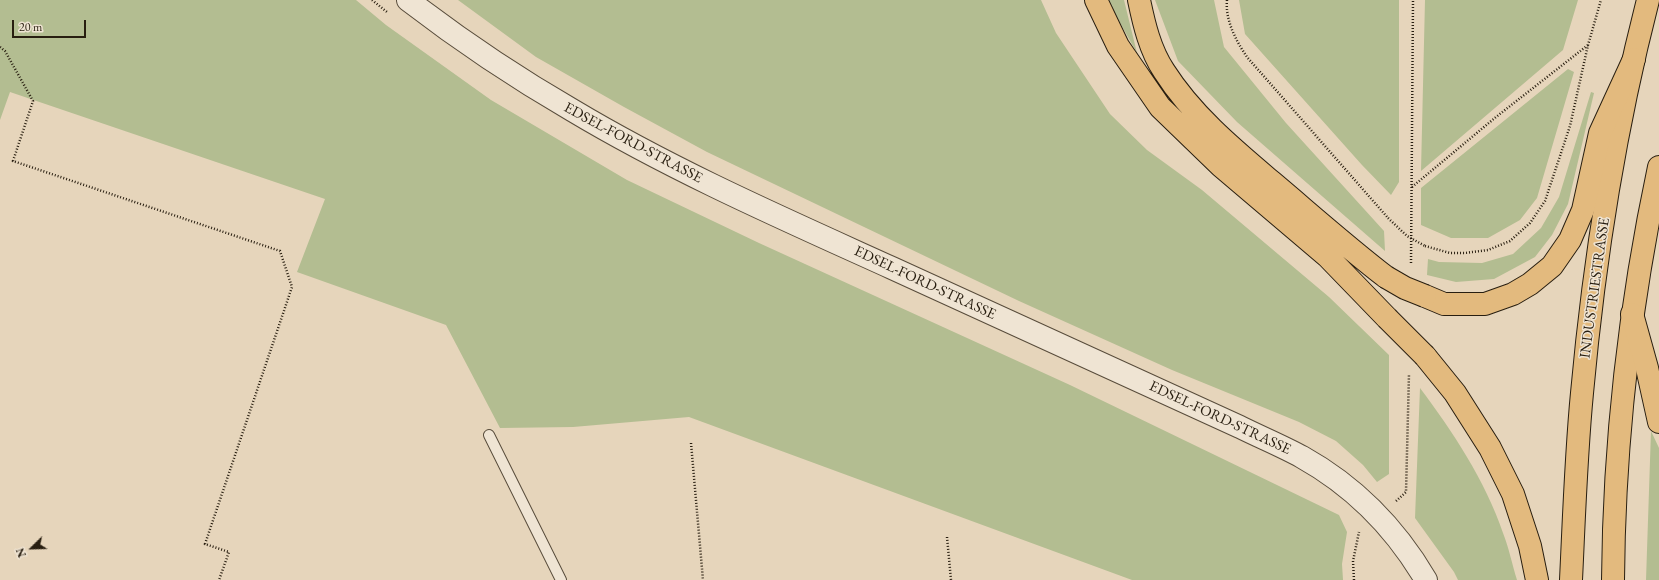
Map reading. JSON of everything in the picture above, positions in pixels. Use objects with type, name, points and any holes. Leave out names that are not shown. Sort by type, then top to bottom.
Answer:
[{"type":"highway","points":[[1096,0],[1118,46],[1160,107],[1222,166],[1327,256],[1425,356],[1455,393],[1490,448],[1513,494],[1530,546],[1537,580]]},
{"type":"highway","points":[[1139,0],[1144,28],[1163,71],[1195,112],[1263,174],[1347,246],[1386,277],[1405,288],[1444,304],[1485,304],[1497,301],[1530,284],[1552,266],[1570,240],[1583,210],[1600,132],[1634,59]]},
{"type":"highway","name":"INDUSTRIESTRASSE","points":[[1571,580],[1582,393],[1602,227],[1617,142],[1648,0]]},
{"type":"highway","points":[[1613,580],[1620,430],[1632,314],[1648,220],[1659,167]]},
{"type":"highway","points":[[1632,314],[1647,368],[1659,422]]},
{"type":"street","name":"EDSEL-FORD-STRASSE","points":[[408,0],[502,67],[571,110],[617,136],[727,192],[776,215],[1225,420],[1302,457],[1337,479],[1365,502],[1399,540],[1426,580]]},
{"type":"lane","points":[[489,435],[561,580]]},
{"type":"path","points":[[1228,0],[1230,23],[1237,42],[1247,57],[1388,218],[1407,236],[1425,246],[1450,253],[1488,250],[1510,241],[1530,223],[1545,202],[1570,126],[1588,45],[1601,0]]},
{"type":"path","points":[[1412,217],[1413,0]]},
{"type":"path","points":[[1412,187],[1496,117],[1588,45]]},
{"type":"path","points":[[0,47],[5,51],[33,101],[13,160],[280,251],[292,287],[205,544],[229,552],[219,580]]},
{"type":"path","points":[[1377,515],[1406,492],[1408,419]]},
{"type":"path","points":[[691,443],[704,580]]},
{"type":"path","points":[[1354,580],[1353,560],[1360,529]]},
{"type":"path","points":[[947,537],[951,580]]},
{"type":"green space","points":[[0,0],[356,0],[386,25],[491,100],[627,180],[759,243],[1070,385],[1339,515],[1347,532],[1342,564],[1343,580],[1132,580],[689,417],[573,427],[500,428],[446,325],[297,272],[325,199],[10,92],[0,120]]},
{"type":"green space","points":[[458,0],[1041,0],[1056,33],[1110,114],[1147,150],[1202,190],[1329,297],[1389,355],[1389,474],[1377,482],[1363,465],[1336,441],[1299,422],[1172,370],[1019,301],[707,152],[536,57]]},
{"type":"green space","points":[[1109,0],[1124,0],[1137,53],[1116,16]]},
{"type":"green space","points":[[1155,0],[1214,0],[1224,47],[1286,123],[1384,231],[1385,251],[1237,122],[1178,61]]},
{"type":"green space","points":[[1239,0],[1399,0],[1399,182],[1391,195],[1362,165],[1245,34]]},
{"type":"green space","points":[[1425,0],[1578,0],[1563,50],[1421,171]]},
{"type":"green space","points":[[1568,69],[1574,72],[1537,198],[1520,220],[1488,238],[1451,238],[1421,225],[1421,188]]},
{"type":"green space","points":[[1591,92],[1594,93],[1568,204],[1552,235],[1535,257],[1494,279],[1456,282],[1427,275],[1428,259],[1439,262],[1482,263],[1513,254],[1541,228],[1559,197]]},
{"type":"green space","points":[[1420,388],[1456,439],[1478,475],[1496,513],[1517,580],[1458,580],[1454,572],[1415,518]]},
{"type":"green space","points":[[1651,431],[1659,448],[1659,580],[1646,580]]}]
